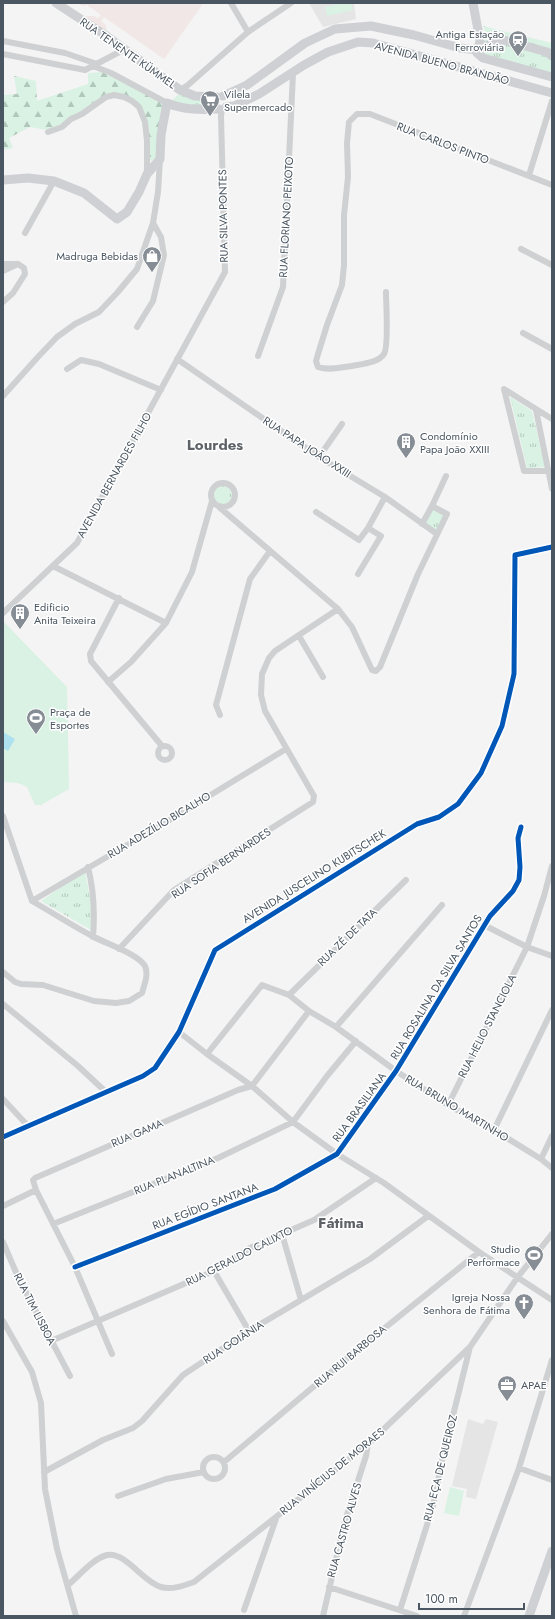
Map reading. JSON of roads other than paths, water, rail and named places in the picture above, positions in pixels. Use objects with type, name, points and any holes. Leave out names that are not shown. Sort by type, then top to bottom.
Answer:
[{"type":"street","name":"RUA TENENTE KÜMMEL","points":[[56,3],[125,49],[180,90],[196,96],[220,96]]},
{"type":"street","points":[[231,3],[248,32]]},
{"type":"street","points":[[3,396],[57,337],[75,324],[98,312],[117,293],[137,269],[153,223],[158,192],[161,135],[167,103],[180,90],[188,85],[248,32],[291,3]]},
{"type":"street","points":[[473,3],[480,41],[478,50],[479,56],[552,77]]},
{"type":"street","points":[[220,96],[248,85],[305,43],[335,29],[371,26],[414,35],[460,48],[478,50],[492,43],[504,40],[547,52],[552,56]]},
{"type":"street","points":[[3,41],[65,53],[95,65],[167,103]]},
{"type":"street","name":"AVENIDA BUENO BRANDÃO","points":[[167,103],[179,108],[198,110],[222,109],[234,106],[259,94],[328,52],[358,42],[373,43],[552,94]]},
{"type":"street","points":[[3,54],[85,70],[125,49]]},
{"type":"street","name":"RUA FLORIANO PEIXOTO","points":[[258,356],[283,287],[293,73]]},
{"type":"street","points":[[48,132],[62,126],[71,119],[82,114],[106,96],[114,95],[124,97],[139,108],[145,122],[147,141],[147,174]]},
{"type":"street","points":[[220,96],[228,100],[222,109]]},
{"type":"street","points":[[529,175],[552,101]]},
{"type":"street","name":"RUA SILVA PONTES","points":[[177,359],[224,272],[222,109]]},
{"type":"street","name":"RUA CARLOS PINTO","points":[[386,292],[386,340],[384,354],[378,360],[365,364],[331,369],[318,367],[316,361],[327,325],[342,285],[344,265],[344,215],[348,177],[347,142],[349,122],[357,114],[370,114],[552,185]]},
{"type":"street","points":[[3,180],[28,178],[54,181],[84,193],[117,219],[126,212],[139,192],[147,174],[160,159]]},
{"type":"street","points":[[25,233],[54,181]]},
{"type":"street","points":[[138,326],[153,301],[164,255],[161,237],[153,223]]},
{"type":"street","points":[[521,249],[552,265]]},
{"type":"street","points":[[3,264],[18,264],[24,268],[25,274],[13,293],[3,302]]},
{"type":"street","points":[[3,272],[18,264]]},
{"type":"street","points":[[523,333],[552,349]]},
{"type":"street","name":"AVENIDA BERNARDES FILHO","points":[[3,613],[77,543],[177,359]]},
{"type":"street","name":"RUA PAPA JOÃO XXIII","points":[[177,359],[319,457],[385,497],[437,534]]},
{"type":"street","points":[[67,369],[81,360],[87,361],[99,364],[161,390]]},
{"type":"street","points":[[3,387],[10,387]]},
{"type":"street","points":[[548,471],[524,471],[504,389],[552,419]]},
{"type":"street","points":[[536,410],[552,489]]},
{"type":"street","points":[[319,457],[342,424]]},
{"type":"street","points":[[422,524],[446,476]]},
{"type":"street","points":[[108,682],[131,662],[166,623],[192,572],[212,501],[210,493],[215,486],[223,482],[231,485],[235,493],[234,501],[227,506],[219,506]]},
{"type":"street","points":[[316,512],[359,540],[368,528],[385,497]]},
{"type":"street","points":[[212,501],[338,609],[352,628],[372,670],[376,671],[380,667],[418,574],[447,514],[432,506]]},
{"type":"street","points":[[358,574],[381,536],[368,528]]},
{"type":"street","name":"AVENIDA JUSCELINO KUBITSCHEK","points":[[3,1137],[107,1093],[143,1076],[155,1068],[179,1032],[215,950],[417,824],[439,817],[458,804],[481,773],[502,726],[514,674],[515,555],[552,547]]},
{"type":"street","points":[[220,715],[216,705],[250,579],[270,551]]},
{"type":"street","points":[[53,566],[166,623]]},
{"type":"street","points":[[119,598],[90,654],[91,661],[162,746]]},
{"type":"street","points":[[286,749],[264,711],[261,695],[262,674],[269,658],[275,651],[338,609]]},
{"type":"street","points":[[299,636],[323,677]]},
{"type":"street","name":"RUA SOFIA BERNARDES","points":[[119,949],[174,890],[313,802],[314,796],[286,749]]},
{"type":"street","name":"RUA ADEZÍLIO BICALHO","points":[[32,901],[286,749]]},
{"type":"street","points":[[3,816],[32,901],[93,937],[119,949],[144,964],[147,970],[142,993],[129,1001],[116,1003],[94,1001],[43,985],[21,984],[15,982],[3,972]]},
{"type":"street","name":"RUA ROSALINA DA SILVA SANTOS","points":[[396,1071],[484,925],[490,916],[513,891],[518,880],[520,867],[518,838],[521,827]]},
{"type":"street","name":"RUA HELIO STANCIOLA","points":[[448,1105],[527,947],[544,896],[552,866]]},
{"type":"street","points":[[88,867],[92,882],[95,909],[93,937]]},
{"type":"street","name":"RUA ZÉ DE TATA","points":[[288,995],[406,880]]},
{"type":"street","points":[[336,1027],[442,905]]},
{"type":"street","points":[[484,925],[527,947],[552,956]]},
{"type":"street","name":"RUA BRUNO MARTINHO","points":[[207,1054],[262,985],[288,995],[309,1011],[356,1041],[396,1071],[448,1105],[494,1130],[541,1159],[552,1168]]},
{"type":"street","points":[[3,1004],[78,1066],[107,1093]]},
{"type":"street","points":[[494,1130],[552,1010]]},
{"type":"street","points":[[252,1086],[309,1011]]},
{"type":"street","points":[[179,1032],[252,1086],[293,1122],[337,1154],[376,1178],[479,1252],[552,1300]]},
{"type":"street","points":[[293,1122],[327,1076],[356,1041]]},
{"type":"street","name":"RUA BRASILIANA","points":[[337,1154],[396,1071]]},
{"type":"street","name":"RUA GAMA","points":[[36,1190],[33,1180],[35,1178],[238,1090],[252,1086]]},
{"type":"street","points":[[3,1099],[29,1127]]},
{"type":"street","name":"RUA PLANALTINA","points":[[53,1224],[218,1158],[293,1122]]},
{"type":"street","points":[[541,1159],[552,1136]]},
{"type":"street","name":"RUA EGÍDIO SANTANA","points":[[75,1267],[275,1189],[337,1154]]},
{"type":"street","name":"RUA GERALDO CALIXTO","points":[[51,1341],[214,1271],[250,1248],[314,1220],[376,1178]]},
{"type":"street","points":[[3,1206],[36,1190],[75,1267],[112,1354]]},
{"type":"street","name":"RUA GOIÂNIA","points":[[44,1472],[103,1440],[133,1428],[142,1421],[183,1375],[249,1331],[370,1259],[428,1216]]},
{"type":"street","points":[[282,1234],[301,1300]]},
{"type":"street","name":"RUA VINÍCIUS DE MORAES","points":[[68,1585],[96,1561],[107,1555],[119,1556],[149,1580],[161,1587],[178,1588],[194,1582],[368,1444],[470,1346],[517,1278],[552,1234]]},
{"type":"street","name":"RUA TIM LISBOA","points":[[3,1242],[18,1277],[70,1376]]},
{"type":"street","name":"RUA RUI BARBOSA","points":[[204,1472],[212,1478],[219,1477],[224,1472],[224,1462],[350,1356],[479,1252]]},
{"type":"street","points":[[214,1271],[249,1331]]},
{"type":"street","points":[[3,1322],[32,1372],[41,1403],[44,1489],[76,1616]]},
{"type":"street","name":"RUA EÇA DE QUEIROZ","points":[[400,1610],[433,1506],[443,1456],[470,1346]]},
{"type":"street","points":[[464,1616],[518,1468],[552,1360]]},
{"type":"street","name":"RUA CASTRO ALVES","points":[[323,1616],[345,1522],[366,1456],[368,1444]]},
{"type":"street","points":[[118,1496],[166,1479],[204,1472],[204,1465],[208,1459],[215,1457],[224,1462]]},
{"type":"street","points":[[518,1468],[552,1480]]},
{"type":"street","points":[[244,1610],[277,1516]]},
{"type":"street","points":[[529,1616],[552,1551]]},
{"type":"street","points":[[329,1587],[417,1616]]},
{"type":"water","points":[[3,732],[15,739],[8,751],[3,748]]},
{"type":"place","name":"Antiga Estação Ferroviária","points":[[518,57]]},
{"type":"place","name":"Vilela Supermercado","points":[[210,117]]},
{"type":"place","name":"Madruga Bebidas","points":[[152,273]]},
{"type":"place","name":"Condomínio Papa João XXIII","points":[[406,459]]},
{"type":"place","name":"Edificio Anita Teixeira","points":[[20,630]]},
{"type":"place","name":"Praça de Esportes","points":[[36,735]]},
{"type":"place","name":"Studio Performace","points":[[534,1272]]},
{"type":"place","name":"Igreja Nossa Senhora de Fátima","points":[[524,1320]]},
{"type":"place","name":"APAE","points":[[507,1402]]},
{"type":"district","name":"Lourdes","points":[[215,445]]},
{"type":"district","name":"Fátima","points":[[341,1223]]}]
